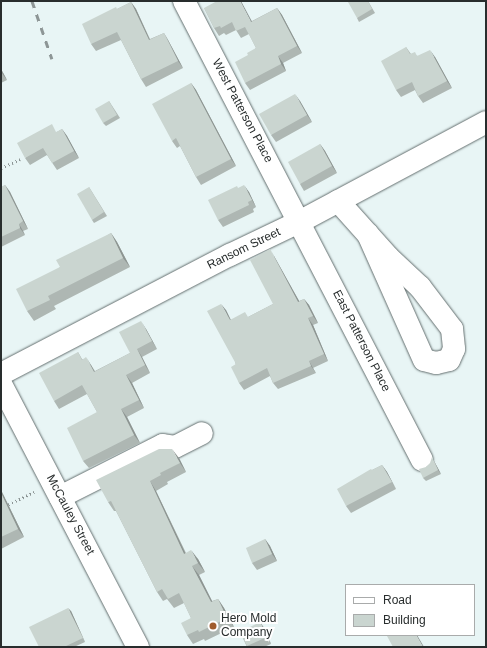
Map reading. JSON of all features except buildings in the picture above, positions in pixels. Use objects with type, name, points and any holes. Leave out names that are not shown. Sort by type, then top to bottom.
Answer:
[{"type":"street","name":"West Patterson Place","points":[[184,1],[299,222]]},
{"type":"street","name":"Ransom Street","points":[[1,374],[224,258],[299,222],[486,122]]},
{"type":"street","points":[[338,201],[368,234],[388,258],[420,287],[452,329],[454,349],[449,360],[436,363],[424,360],[368,234]]},
{"type":"street","name":"East Patterson Place","points":[[299,222],[422,460]]},
{"type":"street","name":"McCauley Street","points":[[1,384],[138,647]]},
{"type":"street","points":[[60,497],[163,445],[175,447],[202,433]]},
{"type":"path","points":[[1,168],[20,159]]},
{"type":"path","points":[[1,508],[38,490]]},
{"type":"railway","points":[[32,1],[52,59]]},
{"type":"place","name":"Hero Mold Company","points":[[213,626]]}]
